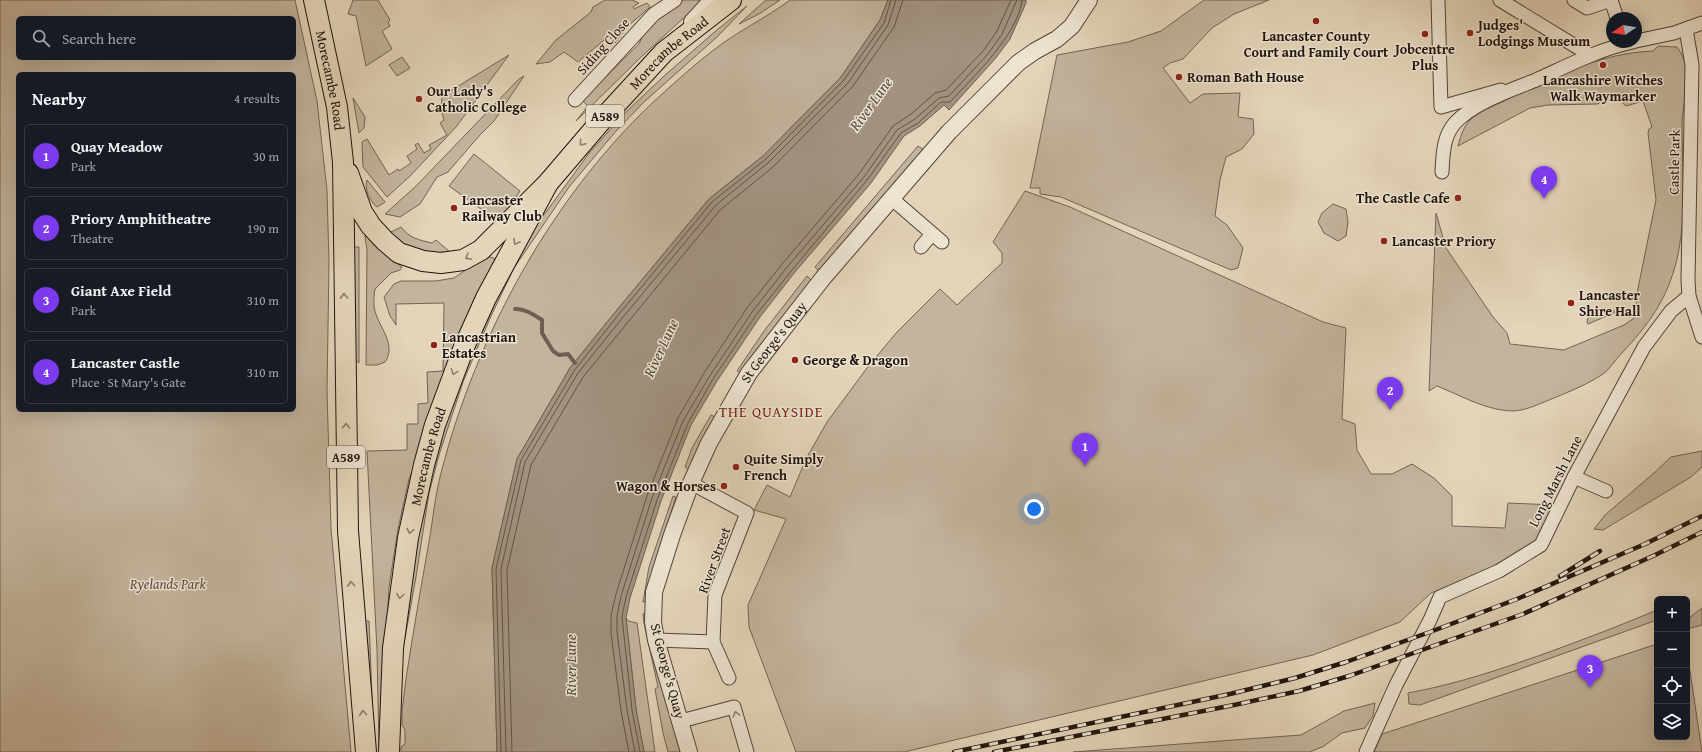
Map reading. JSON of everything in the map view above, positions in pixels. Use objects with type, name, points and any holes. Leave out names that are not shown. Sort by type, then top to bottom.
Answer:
[{"type":"main road","name":"Morecambe Road","points":[[314,0],[337,107],[344,162],[348,531],[366,752]]},
{"type":"main road","name":"Morecambe Road","points":[[344,162],[362,212],[370,226],[399,253],[423,261],[441,263],[463,260],[481,250],[548,183],[606,114],[664,52],[731,0]]},
{"type":"main road","name":"Morecambe Road","points":[[389,752],[393,648],[408,538],[426,459],[438,418],[464,347],[486,298],[548,183]]},
{"type":"street","name":"Siding Close","points":[[575,100],[654,14],[675,0]]},
{"type":"street","points":[[664,52],[712,0]]},
{"type":"street","name":"St George's Quay","points":[[689,752],[656,640],[653,622],[654,592],[672,535],[691,483],[709,443],[749,373],[823,278],[891,198],[949,132],[1018,63],[1035,51],[1058,39],[1072,26],[1088,0]]},
{"type":"street","points":[[1438,0],[1441,107],[1495,90],[1517,87]]},
{"type":"street","points":[[1500,0],[1590,55]]},
{"type":"street","points":[[1574,0],[1587,8],[1611,0],[1615,12]]},
{"type":"street","points":[[1642,39],[1686,29],[1702,23]]},
{"type":"street","name":"Castle Park","points":[[1686,29],[1692,65],[1689,296],[1702,337]]},
{"type":"street","points":[[1442,172],[1447,135],[1454,124],[1464,115],[1517,87],[1590,55],[1611,48]]},
{"type":"street","points":[[891,198],[937,238],[922,247]]},
{"type":"street","name":"Long Marsh Lane","points":[[1366,752],[1396,685],[1440,598],[1499,571],[1541,544],[1574,477],[1644,347],[1671,311],[1689,296]]},
{"type":"street","points":[[1574,477],[1606,491]]},
{"type":"street","name":"River Street","points":[[691,483],[747,513],[715,595],[713,642],[729,678]]},
{"type":"street","points":[[656,640],[713,642]]},
{"type":"street","points":[[680,721],[734,706],[747,752]]},
{"type":"green space","name":"Ryelands Park","points":[[0,0],[295,0],[317,101],[327,190],[329,263],[327,391],[331,529],[351,752],[0,752]]},
{"type":"green space","points":[[353,0],[378,0],[390,20],[388,22],[390,26],[382,31],[392,49],[366,66],[356,16],[348,14]]},
{"type":"green space","points":[[605,0],[632,0],[639,3],[633,7],[634,9],[647,3],[650,7],[628,26],[615,43],[609,36],[578,62],[564,52],[550,62],[536,64],[556,40],[591,12],[593,7]]},
{"type":"green space","points":[[683,0],[703,0],[639,59],[576,121],[588,106],[582,100],[639,44],[645,30],[678,2]]},
{"type":"green space","points":[[766,0],[780,0],[759,14],[739,24]]},
{"type":"green space","points":[[790,0],[888,0],[880,20],[841,77],[763,156],[709,199],[612,316],[570,368],[517,459],[492,568],[497,752],[401,752],[401,747],[405,744],[405,730],[402,725],[402,711],[406,679],[441,473],[456,421],[476,368],[498,317],[524,268],[554,220],[587,175],[623,133],[662,94],[708,54],[733,36]]},
{"type":"green space","points":[[1204,0],[1269,0],[1234,14],[1212,28],[1183,59],[1170,63],[1163,68],[1190,103],[1203,94],[1240,93],[1238,117],[1253,119],[1254,134],[1242,149],[1226,157],[1220,180],[1215,216],[1227,225],[1243,248],[1238,268],[1231,270],[1061,197],[1040,194],[1040,188],[1030,188],[1057,55],[1128,42],[1161,31]]},
{"type":"green space","points":[[747,6],[717,37],[645,101],[616,131],[569,187],[514,268],[491,316],[463,382],[439,455],[429,493],[399,671],[401,641],[424,500],[450,407],[489,309],[535,227],[590,152],[626,112],[664,76]]},
{"type":"green space","points":[[1658,46],[1677,47],[1685,65],[1686,85],[1682,126],[1683,209],[1680,242],[1673,274],[1656,311],[1640,332],[1603,374],[1579,387],[1534,406],[1514,411],[1504,410],[1484,406],[1437,386],[1429,391],[1436,213],[1446,248],[1493,317],[1507,333],[1510,344],[1564,350],[1624,325],[1637,316],[1636,298],[1656,200],[1648,133],[1649,129],[1652,127],[1643,101],[1626,106],[1618,99],[1603,100],[1598,104],[1548,105],[1530,108],[1458,146],[1463,130],[1469,121],[1486,109],[1559,75],[1596,61],[1615,56],[1653,51]]},
{"type":"green space","points":[[509,55],[456,127],[410,176],[387,197],[363,167],[362,142],[367,139],[389,175],[398,169],[399,171],[411,163],[407,156],[417,149],[415,145],[418,143],[424,153],[431,149],[429,145],[447,135],[440,123],[444,120],[441,110],[442,96]]},
{"type":"green space","points":[[402,57],[410,68],[397,76],[389,65]]},
{"type":"green space","points":[[524,76],[494,121],[448,172],[437,177],[420,204],[400,217],[385,214],[416,186],[519,79]]},
{"type":"green space","points":[[353,98],[365,117],[364,128],[359,133]]},
{"type":"green space","points":[[918,146],[924,150],[820,272],[815,267]]},
{"type":"green space","points":[[474,154],[520,191],[499,222],[449,186]]},
{"type":"green space","points":[[367,180],[385,202],[377,207],[368,195],[366,187]]},
{"type":"green space","points":[[1025,191],[1070,207],[1323,322],[1346,328],[1342,419],[1355,424],[1357,450],[1371,474],[1392,474],[1412,464],[1434,478],[1452,496],[1452,526],[1505,528],[1508,503],[1554,505],[1542,536],[1520,552],[1496,566],[1431,593],[1400,622],[1313,655],[904,752],[796,752],[749,627],[748,605],[786,519],[754,510],[767,485],[790,497],[806,459],[827,422],[867,368],[897,332],[940,289],[957,305],[1002,263],[1002,253],[993,242]]},
{"type":"green space","points":[[1333,204],[1346,209],[1348,222],[1346,236],[1338,241],[1324,233],[1318,222],[1322,213]]},
{"type":"green space","points":[[401,227],[407,234],[419,240],[432,243],[436,240],[450,252],[449,254],[415,251],[387,234]]},
{"type":"green space","points":[[368,234],[386,255],[402,267],[400,270],[391,273],[375,289],[375,311],[386,336],[389,349],[385,362],[377,365],[366,365],[367,251],[365,236]]},
{"type":"green space","points":[[352,247],[359,247],[359,363],[352,358]]},
{"type":"green space","points":[[486,256],[494,258],[495,262],[409,479],[398,529],[389,587],[383,694],[382,749],[379,749],[377,650],[367,451],[407,450],[407,424],[418,424],[418,404],[428,403],[427,372],[443,371],[444,303],[396,304],[396,325],[390,316],[384,297],[394,284],[401,281],[436,281],[454,278]]},
{"type":"green space","points":[[807,276],[812,281],[741,373],[737,371],[764,331]]},
{"type":"green space","points":[[1623,309],[1588,324],[1587,322],[1590,310],[1614,311]]},
{"type":"green space","points":[[711,415],[715,417],[689,469],[685,467],[692,448]]},
{"type":"green space","points":[[1702,451],[1702,467],[1691,477],[1603,530],[1594,529],[1605,515],[1671,457]]},
{"type":"green space","points":[[673,496],[676,497],[655,561],[648,602],[643,602],[649,567]]},
{"type":"green space","points":[[1702,608],[1702,625],[1690,628],[1690,617]]},
{"type":"green space","points":[[1654,611],[1654,621],[1420,705],[1409,704],[1408,693],[1481,675],[1552,651]]},
{"type":"green space","points":[[647,613],[648,630],[680,752],[668,752],[663,733],[655,689],[658,687],[644,623],[643,614]]},
{"type":"green space","points":[[626,618],[628,621],[637,623],[655,752],[644,752],[636,709]]},
{"type":"green space","points":[[365,621],[369,621],[374,747]]},
{"type":"green space","points":[[1654,645],[1654,740],[1690,740],[1690,671],[1702,752],[1374,752],[1382,734]]},
{"type":"green space","points":[[1375,703],[1373,716],[1365,728],[1342,733],[1324,746],[1310,752],[1073,752],[1301,735],[1344,711]]},
{"type":"water","name":"River Lune","points":[[888,0],[1026,0],[1026,3],[1010,39],[995,59],[949,110],[944,105],[920,126],[904,136],[871,183],[795,272],[760,317],[717,381],[691,425],[661,501],[630,598],[626,618],[636,709],[644,752],[497,752],[492,568],[517,459],[570,368],[612,316],[709,199],[763,156],[841,77],[880,20]]},
{"type":"waterway","points":[[515,309],[526,311],[542,320],[542,333],[553,351],[559,355],[568,354],[575,363]]},
{"type":"railway","points":[[954,752],[1230,694],[1295,678],[1346,662],[1517,599],[1645,544],[1702,516]]},
{"type":"railway","points":[[994,752],[1234,705],[1299,691],[1349,676],[1523,614],[1653,556],[1702,532]]},
{"type":"railway","points":[[1560,576],[1600,551]]},
{"type":"place","name":"Lancaster County Court and Family Court","points":[[1316,21]]},
{"type":"place","name":"Judges' Lodgings Museum","points":[[1470,33]]},
{"type":"place","name":"Jobcentre Plus","points":[[1425,34]]},
{"type":"place","name":"Lancashire Witches Walk Waymarker","points":[[1603,65]]},
{"type":"place","name":"Roman Bath House","points":[[1179,77]]},
{"type":"place","name":"Our Lady's Catholic College","points":[[419,99]]},
{"type":"place","name":"The Castle Cafe","points":[[1458,198]]},
{"type":"place","name":"Lancaster Castle","points":[[1544,199]]},
{"type":"place","name":"Lancaster Railway Club","points":[[454,208]]},
{"type":"place","name":"Lancaster Priory","points":[[1384,241]]},
{"type":"place","name":"Lancaster Shire Hall","points":[[1571,303]]},
{"type":"place","name":"Lancastrian Estates","points":[[434,345]]},
{"type":"place","name":"George & Dragon","points":[[795,360]]},
{"type":"place","name":"Priory Amphitheatre","points":[[1390,410]]},
{"type":"place","name":"Quay Meadow","points":[[1085,466]]},
{"type":"place","name":"Quite Simply French","points":[[736,467]]},
{"type":"place","name":"Wagon & Horses","points":[[724,486]]},
{"type":"place","name":"Giant Axe Field","points":[[1590,688]]},
{"type":"district","name":"THE QUAYSIDE","points":[[771,412]]}]
